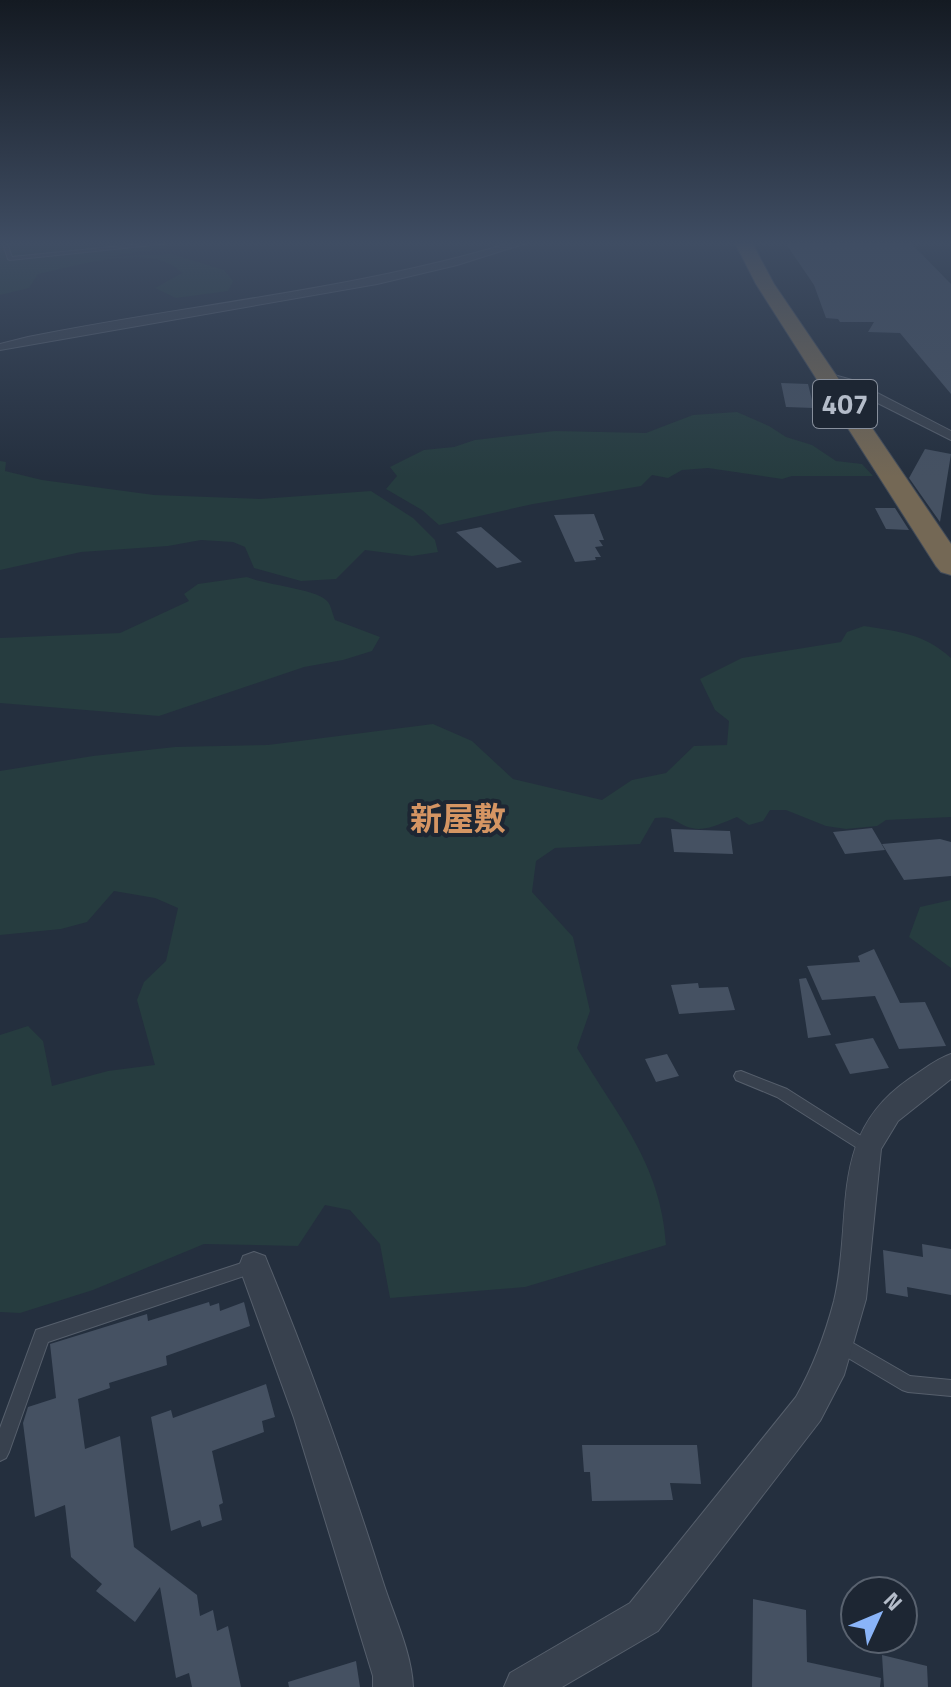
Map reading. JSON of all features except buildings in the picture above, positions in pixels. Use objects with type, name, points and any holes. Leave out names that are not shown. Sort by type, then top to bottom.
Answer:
[{"type":"highway","name":"407","points":[[789,320],[951,566]]},
{"type":"street","points":[[0,347],[82,328],[146,320]]},
{"type":"street","points":[[827,377],[848,383],[951,436]]},
{"type":"street","points":[[524,1687],[644,1617],[808,1409],[827,1375],[850,1299],[867,1147],[888,1113],[951,1065]]},
{"type":"street","points":[[254,1266],[280,1329],[343,1508],[393,1676],[393,1687]]},
{"type":"lane","points":[[741,1076],[782,1093],[867,1147]]},
{"type":"lane","points":[[0,1452],[42,1336],[254,1266]]},
{"type":"lane","points":[[838,1343],[908,1384],[951,1388]]},
{"type":"green space","points":[[737,412],[786,437],[812,445],[836,461],[862,464],[873,476],[792,476],[782,479],[708,468],[682,470],[668,478],[652,475],[641,486],[533,504],[439,525],[422,510],[386,489],[397,476],[390,467],[424,450],[454,447],[475,440],[555,431],[646,433],[693,415]]},
{"type":"green space","points":[[0,461],[6,462],[5,471],[42,480],[154,495],[260,499],[371,491],[413,518],[435,540],[438,552],[412,556],[365,550],[336,579],[301,581],[254,568],[245,547],[233,542],[201,540],[168,546],[81,552],[0,570]]},
{"type":"green space","points":[[247,577],[323,598],[335,620],[380,637],[372,651],[304,667],[159,716],[0,703],[0,638],[120,633],[189,601],[184,594],[198,584]]},
{"type":"green space","points":[[864,626],[921,638],[951,658],[951,817],[886,820],[877,826],[846,829],[826,826],[786,810],[770,810],[763,821],[749,825],[737,817],[703,829],[667,818],[655,818],[640,844],[555,848],[536,861],[532,892],[573,937],[590,1011],[577,1048],[635,1141],[646,1165],[656,1189],[666,1245],[525,1287],[390,1298],[380,1244],[350,1210],[325,1205],[298,1246],[204,1244],[93,1290],[20,1313],[0,1312],[0,1035],[28,1026],[43,1041],[52,1086],[108,1071],[155,1065],[137,1000],[144,982],[166,961],[178,908],[155,898],[114,891],[87,922],[61,929],[0,935],[0,771],[175,747],[268,745],[433,724],[472,741],[513,779],[602,800],[632,780],[666,773],[694,746],[727,745],[729,721],[715,710],[700,679],[742,658],[841,642],[847,632]]},
{"type":"green space","points":[[951,900],[951,968],[909,937],[920,907]]},
{"type":"district","name":"新屋敷","points":[[458,819]]}]
